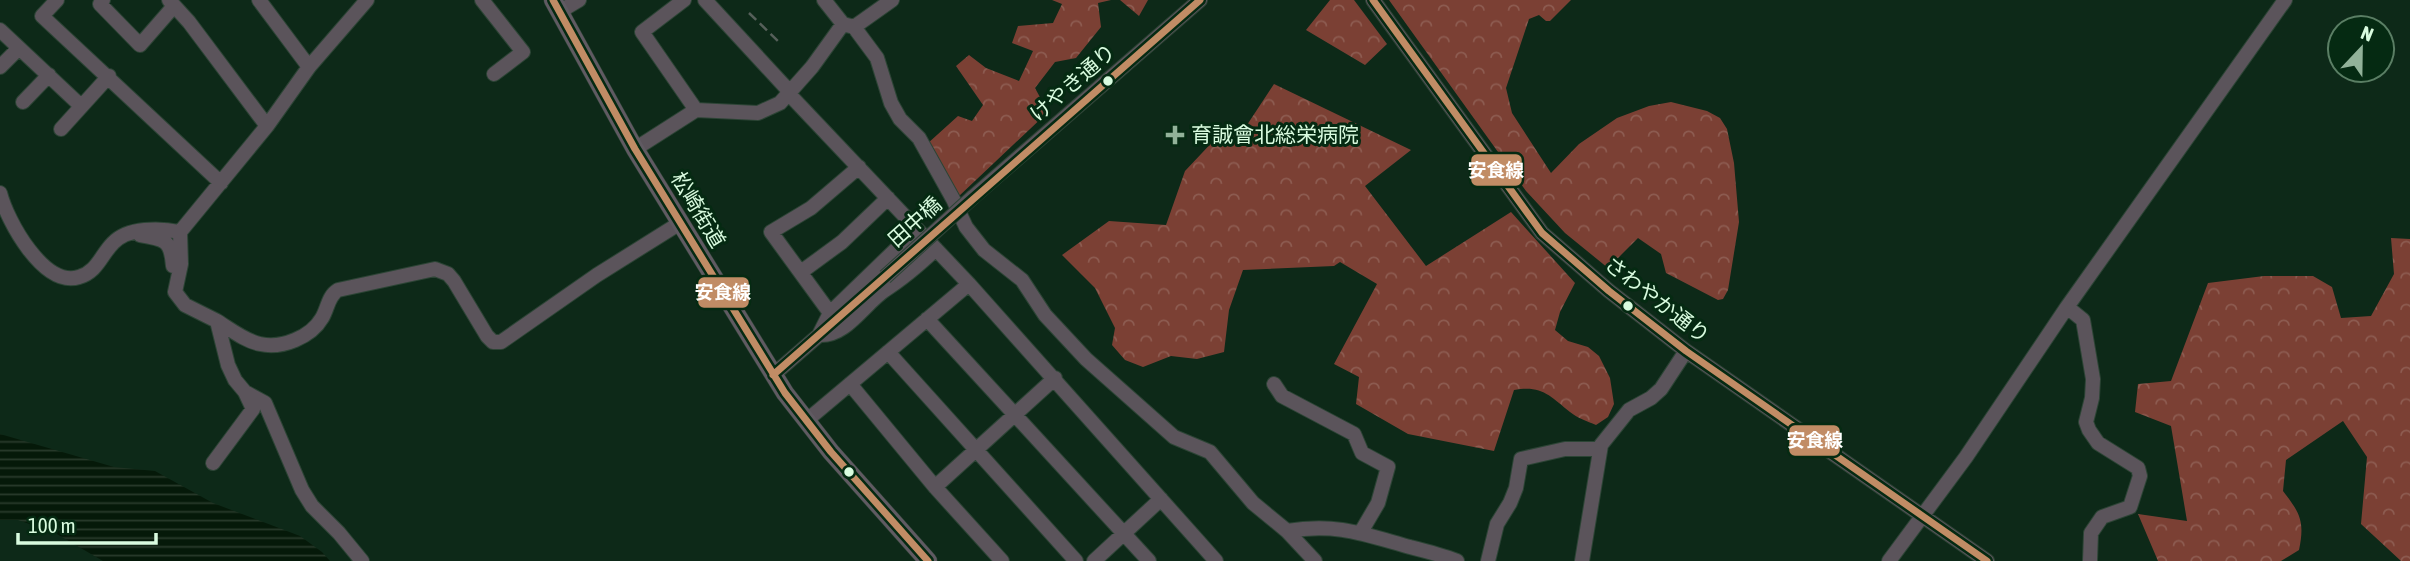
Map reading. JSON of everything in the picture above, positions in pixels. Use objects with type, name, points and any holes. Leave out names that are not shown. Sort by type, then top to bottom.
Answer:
[{"type":"main road","name":"松崎街道","points":[[556,6],[635,149],[773,375],[806,421],[928,561]]},
{"type":"street","points":[[57,0],[42,16],[221,183]]},
{"type":"street","points":[[103,0],[100,4],[140,45],[171,3],[267,126]]},
{"type":"street","points":[[259,0],[309,67]]},
{"type":"street","points":[[175,292],[181,264],[180,232],[267,126],[309,67],[367,0]]},
{"type":"street","points":[[482,0],[523,52],[494,74]]},
{"type":"street","points":[[556,6],[579,0]]},
{"type":"street","points":[[684,0],[642,32],[696,110]]},
{"type":"street","points":[[705,0],[969,284],[1216,561]]},
{"type":"street","points":[[824,0],[877,58],[891,103],[900,120],[919,138],[966,227],[984,250],[1023,280],[1045,315],[1086,359],[1174,437],[1210,452],[1253,503],[1287,531],[1315,561]]},
{"type":"street","points":[[635,149],[696,110],[758,113],[780,103],[848,26],[892,0]]},
{"type":"street","name":"けやき通り","points":[[974,197],[1200,0]]},
{"type":"street","name":"さわやか通り","points":[[1373,0],[1542,233],[1609,291],[1686,351],[1987,561]]},
{"type":"street","points":[[1889,561],[1966,457],[2067,307],[2285,0]]},
{"type":"street","points":[[0,30],[81,106]]},
{"type":"street","points":[[0,67],[19,48]]},
{"type":"street","points":[[23,102],[49,75]]},
{"type":"street","points":[[61,129],[108,76]]},
{"type":"street","points":[[830,313],[771,233],[811,208],[859,167]]},
{"type":"street","points":[[0,193],[16,233],[54,274],[66,279],[78,278],[90,272],[122,236],[150,229],[180,232]]},
{"type":"street","name":"田中橋","points":[[819,335],[974,197]]},
{"type":"street","points":[[801,272],[842,242],[888,198]]},
{"type":"street","points":[[134,234],[155,237],[171,247],[175,292],[185,305],[258,344],[284,344],[310,332],[321,319],[333,293],[338,290],[435,269],[447,274],[454,281],[487,336],[493,342],[501,342],[607,268],[680,223]]},
{"type":"street","points":[[773,375],[819,335],[830,313],[917,229]]},
{"type":"street","points":[[819,335],[828,336],[844,327],[884,290],[895,285],[936,249]]},
{"type":"street","points":[[806,421],[969,284]]},
{"type":"street","points":[[2067,307],[2083,320],[2093,379],[2087,422],[2089,430],[2098,443],[2138,468],[2140,476],[2130,508],[2102,517],[2091,533],[2090,561]]},
{"type":"street","points":[[927,319],[1149,561]]},
{"type":"street","points":[[217,321],[228,365],[235,380],[245,392],[253,409],[272,419]]},
{"type":"street","points":[[1582,561],[1599,449],[1629,410],[1661,389],[1686,351]]},
{"type":"street","points":[[888,352],[1076,561]]},
{"type":"street","points":[[935,487],[1055,379]]},
{"type":"street","points":[[850,384],[935,487],[1002,561]]},
{"type":"street","points":[[1274,384],[1282,396],[1354,434],[1362,453],[1388,467],[1378,503],[1361,532]]},
{"type":"street","points":[[245,392],[265,403],[307,498],[362,561]]},
{"type":"street","points":[[213,463],[253,409]]},
{"type":"street","points":[[1488,561],[1497,524],[1516,488],[1521,459],[1565,449],[1599,449]]},
{"type":"street","points":[[1094,561],[1161,499]]},
{"type":"street","points":[[1287,531],[1325,527],[1361,532],[1457,561]]},
{"type":"green space","points":[[1052,0],[1111,0],[1098,3],[1101,27],[1076,58],[1055,62],[1035,88],[1048,112],[958,197],[927,144],[958,116],[972,121],[983,105],[956,66],[969,55],[986,68],[1019,81],[1033,51],[1012,43],[1018,26],[1053,23],[1062,4]]},
{"type":"green space","points":[[1120,0],[1148,0],[1139,16]]},
{"type":"green space","points":[[1330,0],[1354,0],[1387,44],[1365,65],[1306,30]]},
{"type":"green space","points":[[1389,0],[1571,0],[1550,21],[1539,15],[1529,19],[1506,88],[1512,113],[1551,173],[1579,144],[1617,118],[1649,106],[1671,102],[1707,111],[1720,118],[1727,129],[1734,163],[1739,222],[1728,290],[1723,299],[1718,300],[1666,273],[1661,254],[1638,238],[1608,268],[1565,233],[1526,191]]},
{"type":"green space","points":[[1274,84],[1411,150],[1365,186],[1426,266],[1511,212],[1575,283],[1560,312],[1555,330],[1568,341],[1588,347],[1599,356],[1610,378],[1614,404],[1608,417],[1596,425],[1576,416],[1545,393],[1532,389],[1514,390],[1494,451],[1408,434],[1356,404],[1359,377],[1334,364],[1377,284],[1340,262],[1334,266],[1243,270],[1229,310],[1224,352],[1197,359],[1171,356],[1143,367],[1125,360],[1112,345],[1115,328],[1095,288],[1062,255],[1109,221],[1166,225],[1185,171],[1218,136],[1245,128]]},
{"type":"green space","points":[[2391,238],[2410,239],[2410,561],[2401,561],[2361,524],[2367,457],[2343,421],[2286,460],[2283,491],[2300,518],[2299,550],[2281,561],[2158,561],[2138,514],[2187,521],[2171,426],[2135,412],[2138,384],[2171,381],[2208,283],[2264,276],[2313,276],[2332,287],[2341,318],[2371,316],[2394,274]]},
{"type":"shaded area","points":[[0,434],[114,467],[155,471],[213,503],[300,536],[330,561],[103,561],[55,533],[18,520],[0,520]]},
{"type":"railway","points":[[749,13],[779,42]]},
{"type":"transit line","name":"安食線","points":[[553,0],[635,149],[785,393],[831,452],[928,561]]},
{"type":"transit line","name":"安食線","points":[[773,375],[1200,0]]},
{"type":"transit line","name":"安食線","points":[[1373,0],[1542,233],[1609,291],[1686,351],[1987,561]]},
{"type":"place","name":"育誠會北総栄病院","points":[[1175,135]]}]
